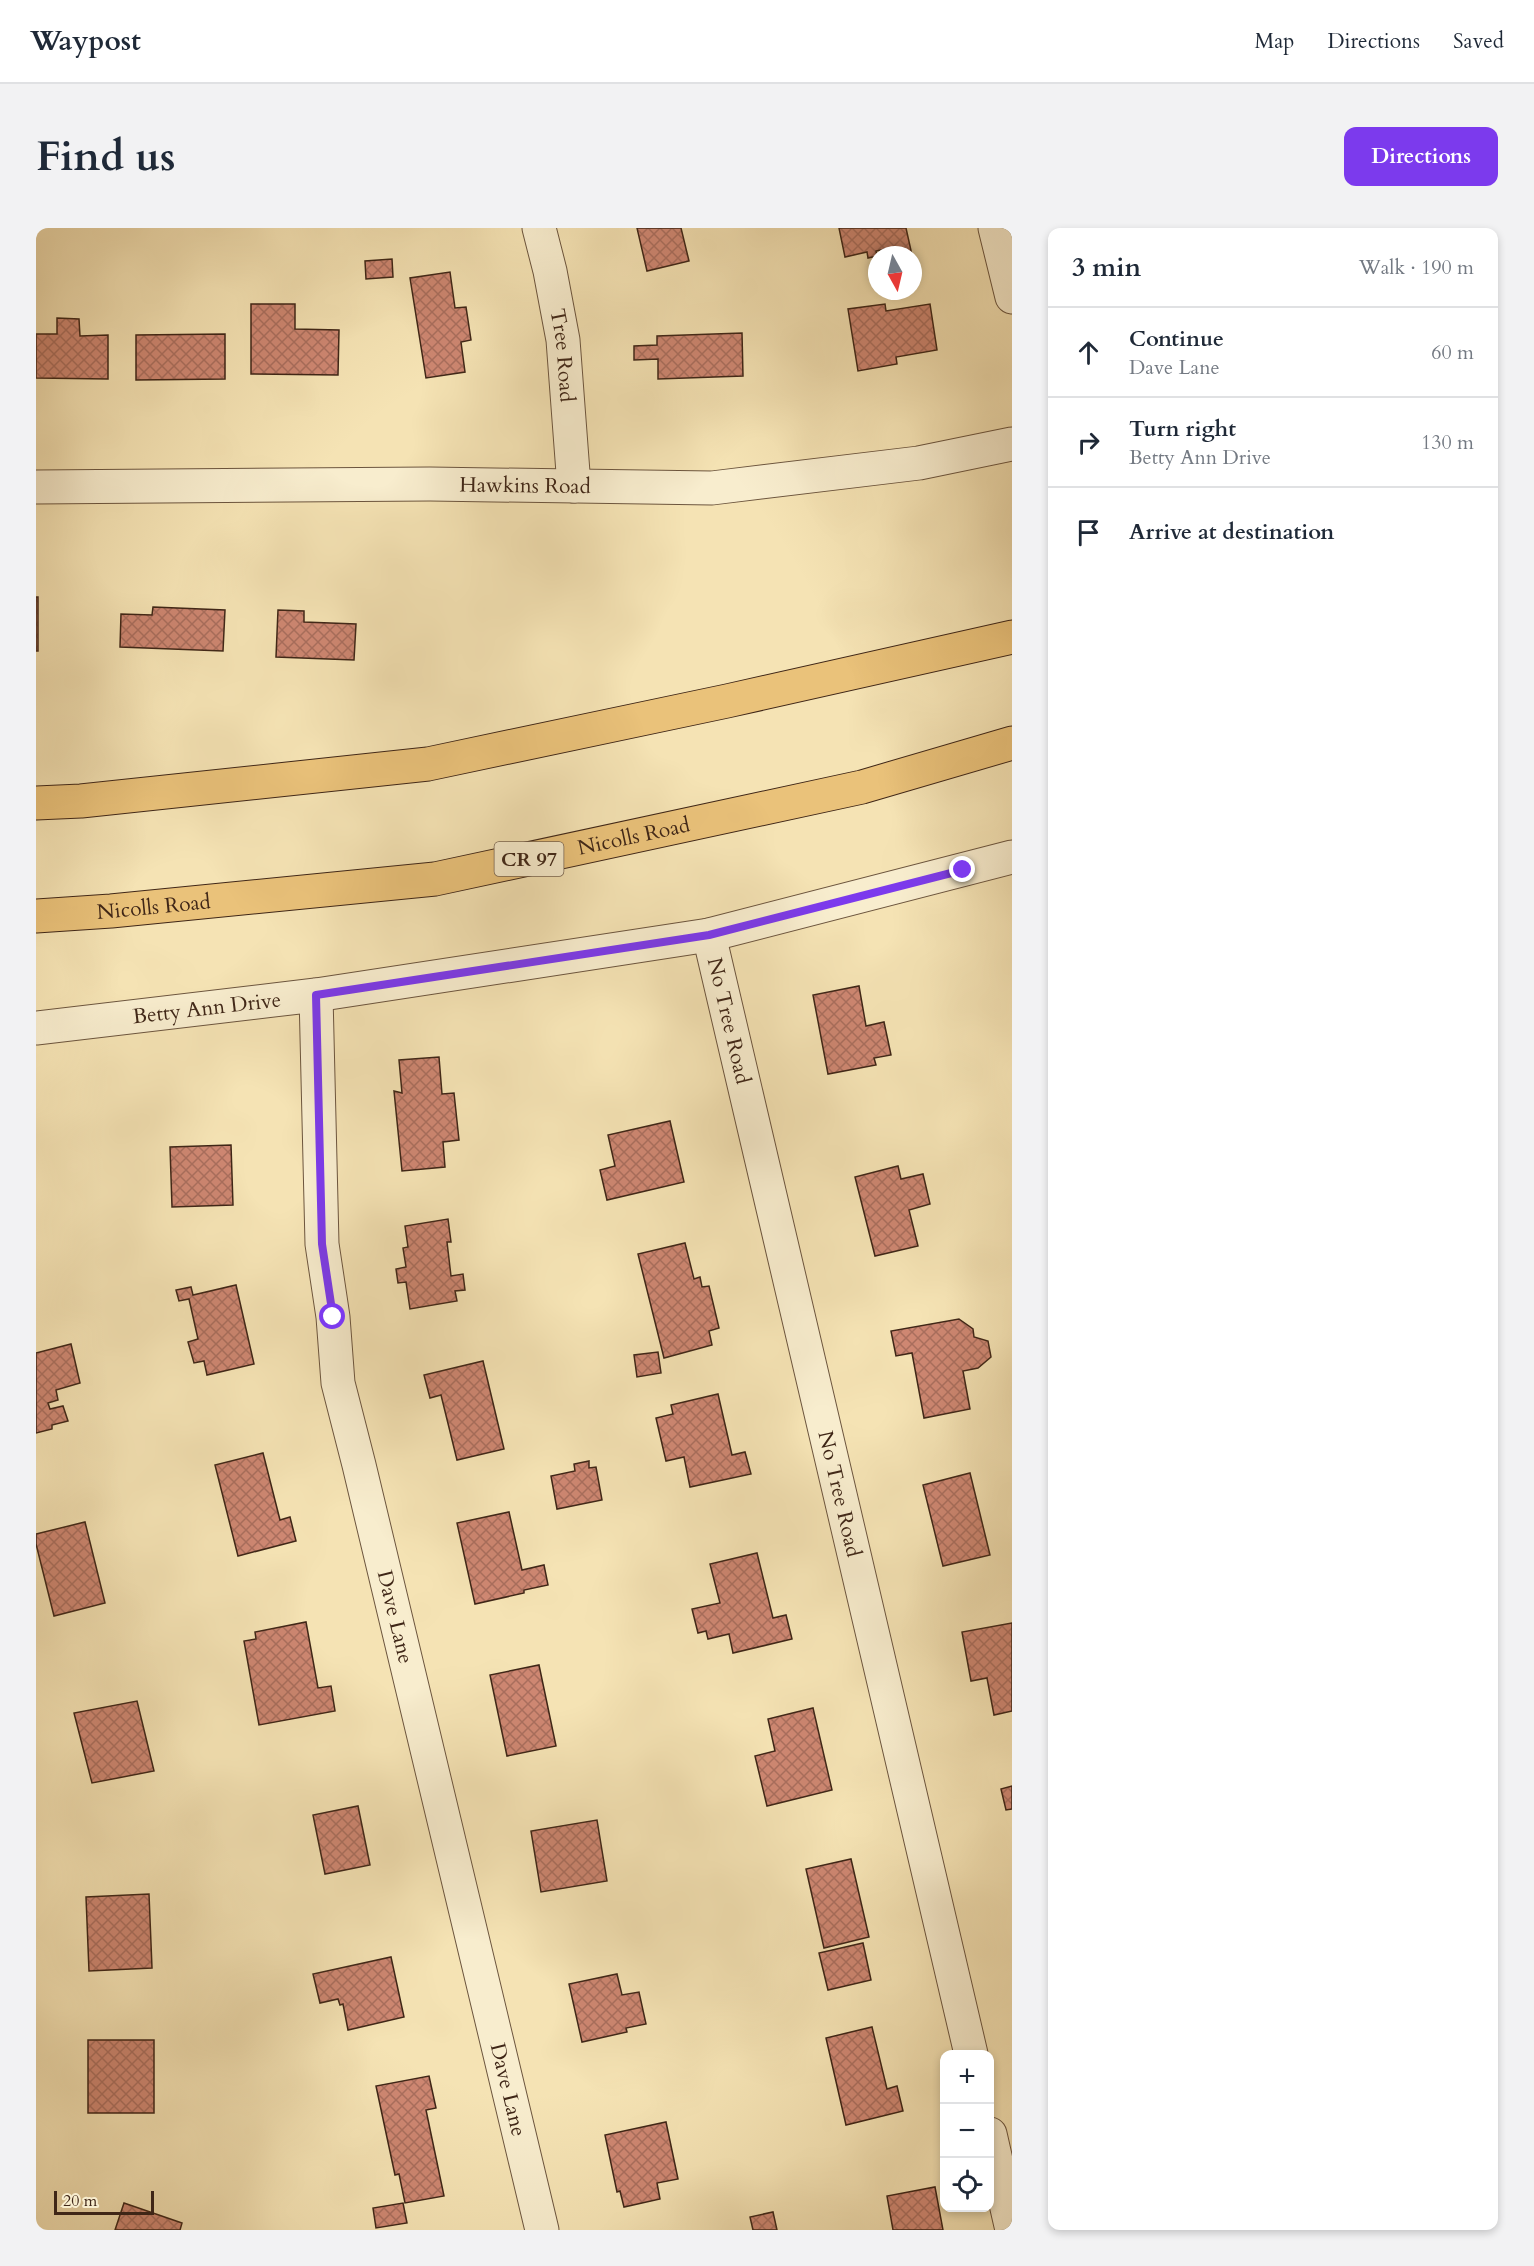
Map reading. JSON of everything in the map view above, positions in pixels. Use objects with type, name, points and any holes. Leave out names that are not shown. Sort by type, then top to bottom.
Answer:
[{"type":"highway","points":[[36,803],[81,801],[428,764],[727,701],[1012,637]]},
{"type":"highway","name":"Nicolls Road","points":[[36,916],[111,911],[435,879],[862,787],[1012,743]]},
{"type":"street","name":"Tree Road","points":[[539,228],[563,340],[574,486]]},
{"type":"street","points":[[995,228],[1012,297]]},
{"type":"street","name":"Hawkins Road","points":[[36,487],[430,484],[712,488],[919,463],[1012,444]]},
{"type":"street","name":"Betty Ann Drive","points":[[36,1028],[316,995],[709,935],[1012,857]]},
{"type":"street","name":"No Tree Road","points":[[709,935],[970,2050]]},
{"type":"street","name":"Dave Lane","points":[[316,995],[322,1244],[333,1317],[338,1383],[542,2230]]},
{"type":"street","points":[[994,2151],[1012,2230]]},
{"type":"building","points":[[637,228],[681,228],[689,261],[647,271]]},
{"type":"building","points":[[839,228],[906,228],[910,246],[868,246],[868,258],[867,252],[845,257]]},
{"type":"building","points":[[392,259],[393,277],[366,279],[365,261]]},
{"type":"building","points":[[450,272],[455,308],[466,307],[471,340],[461,342],[465,372],[426,378],[410,278]]},
{"type":"building","points":[[251,304],[295,304],[295,329],[339,330],[338,375],[251,374]]},
{"type":"building","points":[[885,304],[886,311],[930,304],[937,350],[896,357],[897,364],[858,371],[848,309]]},
{"type":"building","points":[[57,318],[79,319],[80,336],[108,335],[108,379],[36,378],[36,334],[57,334]]},
{"type":"building","points":[[742,333],[743,376],[658,379],[658,359],[634,360],[634,346],[657,345],[657,336]]},
{"type":"building","points":[[225,334],[225,379],[136,380],[136,335]]},
{"type":"building","points":[[36,597],[38,597],[38,651],[36,651]]},
{"type":"building","points":[[153,607],[225,610],[223,651],[120,647],[121,614],[152,615]]},
{"type":"building","points":[[278,610],[304,611],[304,622],[356,624],[354,660],[276,657]]},
{"type":"building","points":[[859,986],[866,1026],[884,1022],[891,1055],[874,1058],[876,1065],[828,1074],[813,995]]},
{"type":"building","points":[[439,1057],[442,1094],[454,1093],[459,1140],[443,1142],[445,1167],[402,1171],[394,1091],[402,1093],[399,1060]]},
{"type":"building","points":[[670,1121],[684,1182],[607,1200],[600,1170],[615,1166],[608,1135]]},
{"type":"building","points":[[231,1145],[233,1205],[172,1207],[170,1147]]},
{"type":"building","points":[[898,1166],[901,1179],[923,1174],[930,1204],[909,1210],[918,1246],[875,1256],[855,1177]]},
{"type":"building","points":[[448,1219],[451,1242],[447,1242],[451,1276],[463,1274],[465,1290],[455,1291],[457,1301],[410,1309],[406,1282],[398,1283],[396,1269],[406,1267],[403,1248],[408,1247],[405,1226]]},
{"type":"building","points":[[685,1243],[694,1279],[700,1277],[702,1287],[709,1286],[719,1328],[709,1331],[712,1345],[664,1358],[638,1254]]},
{"type":"building","points":[[236,1285],[254,1364],[207,1375],[204,1361],[194,1363],[188,1342],[198,1339],[189,1299],[179,1301],[176,1290],[191,1287],[193,1295]]},
{"type":"building","points":[[959,1319],[973,1329],[974,1337],[988,1341],[991,1357],[978,1368],[963,1371],[970,1409],[924,1418],[912,1353],[896,1356],[891,1331]]},
{"type":"building","points":[[71,1344],[80,1383],[56,1390],[58,1400],[48,1403],[50,1409],[63,1406],[68,1421],[52,1425],[52,1429],[36,1433],[36,1353]]},
{"type":"building","points":[[658,1352],[661,1373],[637,1377],[634,1355]]},
{"type":"building","points":[[483,1361],[504,1449],[457,1460],[441,1395],[430,1398],[424,1375]]},
{"type":"building","points":[[718,1394],[732,1455],[745,1452],[751,1474],[690,1487],[684,1457],[666,1461],[656,1418],[673,1414],[671,1405]]},
{"type":"building","points":[[263,1453],[280,1520],[290,1517],[296,1541],[238,1556],[215,1465]]},
{"type":"building","points":[[589,1461],[589,1468],[596,1467],[602,1500],[557,1509],[551,1476],[575,1471],[574,1464]]},
{"type":"building","points":[[970,1473],[990,1555],[943,1566],[923,1485]]},
{"type":"building","points":[[509,1512],[522,1570],[544,1565],[548,1585],[475,1604],[457,1523]]},
{"type":"building","points":[[85,1522],[105,1603],[54,1616],[36,1544],[36,1534]]},
{"type":"building","points":[[757,1553],[773,1618],[786,1615],[792,1639],[733,1653],[729,1634],[708,1639],[706,1631],[698,1633],[692,1609],[720,1603],[710,1564]]},
{"type":"building","points":[[306,1622],[318,1688],[331,1686],[335,1711],[259,1725],[244,1641],[256,1639],[255,1632]]},
{"type":"building","points":[[1012,1623],[1012,1711],[994,1715],[987,1678],[971,1681],[962,1632]]},
{"type":"building","points":[[539,1665],[556,1746],[507,1756],[490,1675]]},
{"type":"building","points":[[137,1701],[154,1771],[92,1783],[74,1713]]},
{"type":"building","points":[[813,1708],[832,1790],[767,1806],[755,1756],[775,1751],[768,1719]]},
{"type":"building","points":[[1012,1786],[1012,1809],[1006,1810],[1001,1789]]},
{"type":"building","points":[[358,1806],[370,1865],[325,1874],[313,1815]]},
{"type":"building","points":[[597,1820],[607,1881],[541,1892],[531,1831]]},
{"type":"building","points":[[851,1859],[869,1937],[824,1948],[806,1869]]},
{"type":"building","points":[[149,1894],[152,1968],[89,1971],[86,1897]]},
{"type":"building","points":[[863,1943],[871,1980],[828,1990],[819,1953]]},
{"type":"building","points":[[391,1957],[404,2017],[348,2030],[343,2004],[340,2005],[338,1999],[320,2003],[313,1974]]},
{"type":"building","points":[[617,1974],[622,1995],[639,1992],[646,2024],[626,2028],[627,2032],[582,2042],[569,1984]]},
{"type":"building","points":[[872,2027],[887,2089],[897,2086],[903,2111],[846,2125],[826,2038]]},
{"type":"building","points":[[88,2040],[154,2040],[154,2113],[88,2113]]},
{"type":"building","points":[[429,2076],[436,2108],[426,2110],[444,2196],[405,2203],[399,2174],[395,2175],[376,2086]]},
{"type":"building","points":[[666,2122],[678,2179],[657,2183],[660,2199],[624,2207],[620,2191],[617,2192],[605,2135]]},
{"type":"building","points":[[935,2187],[943,2230],[893,2230],[887,2196]]},
{"type":"building","points":[[124,2203],[182,2223],[180,2230],[115,2230]]},
{"type":"building","points":[[403,2203],[407,2223],[376,2228],[373,2208]]},
{"type":"building","points":[[773,2212],[777,2230],[753,2230],[750,2217]]},
{"type":"route","points":[[333,1317],[322,1244],[316,995],[709,935],[963,870]]}]
